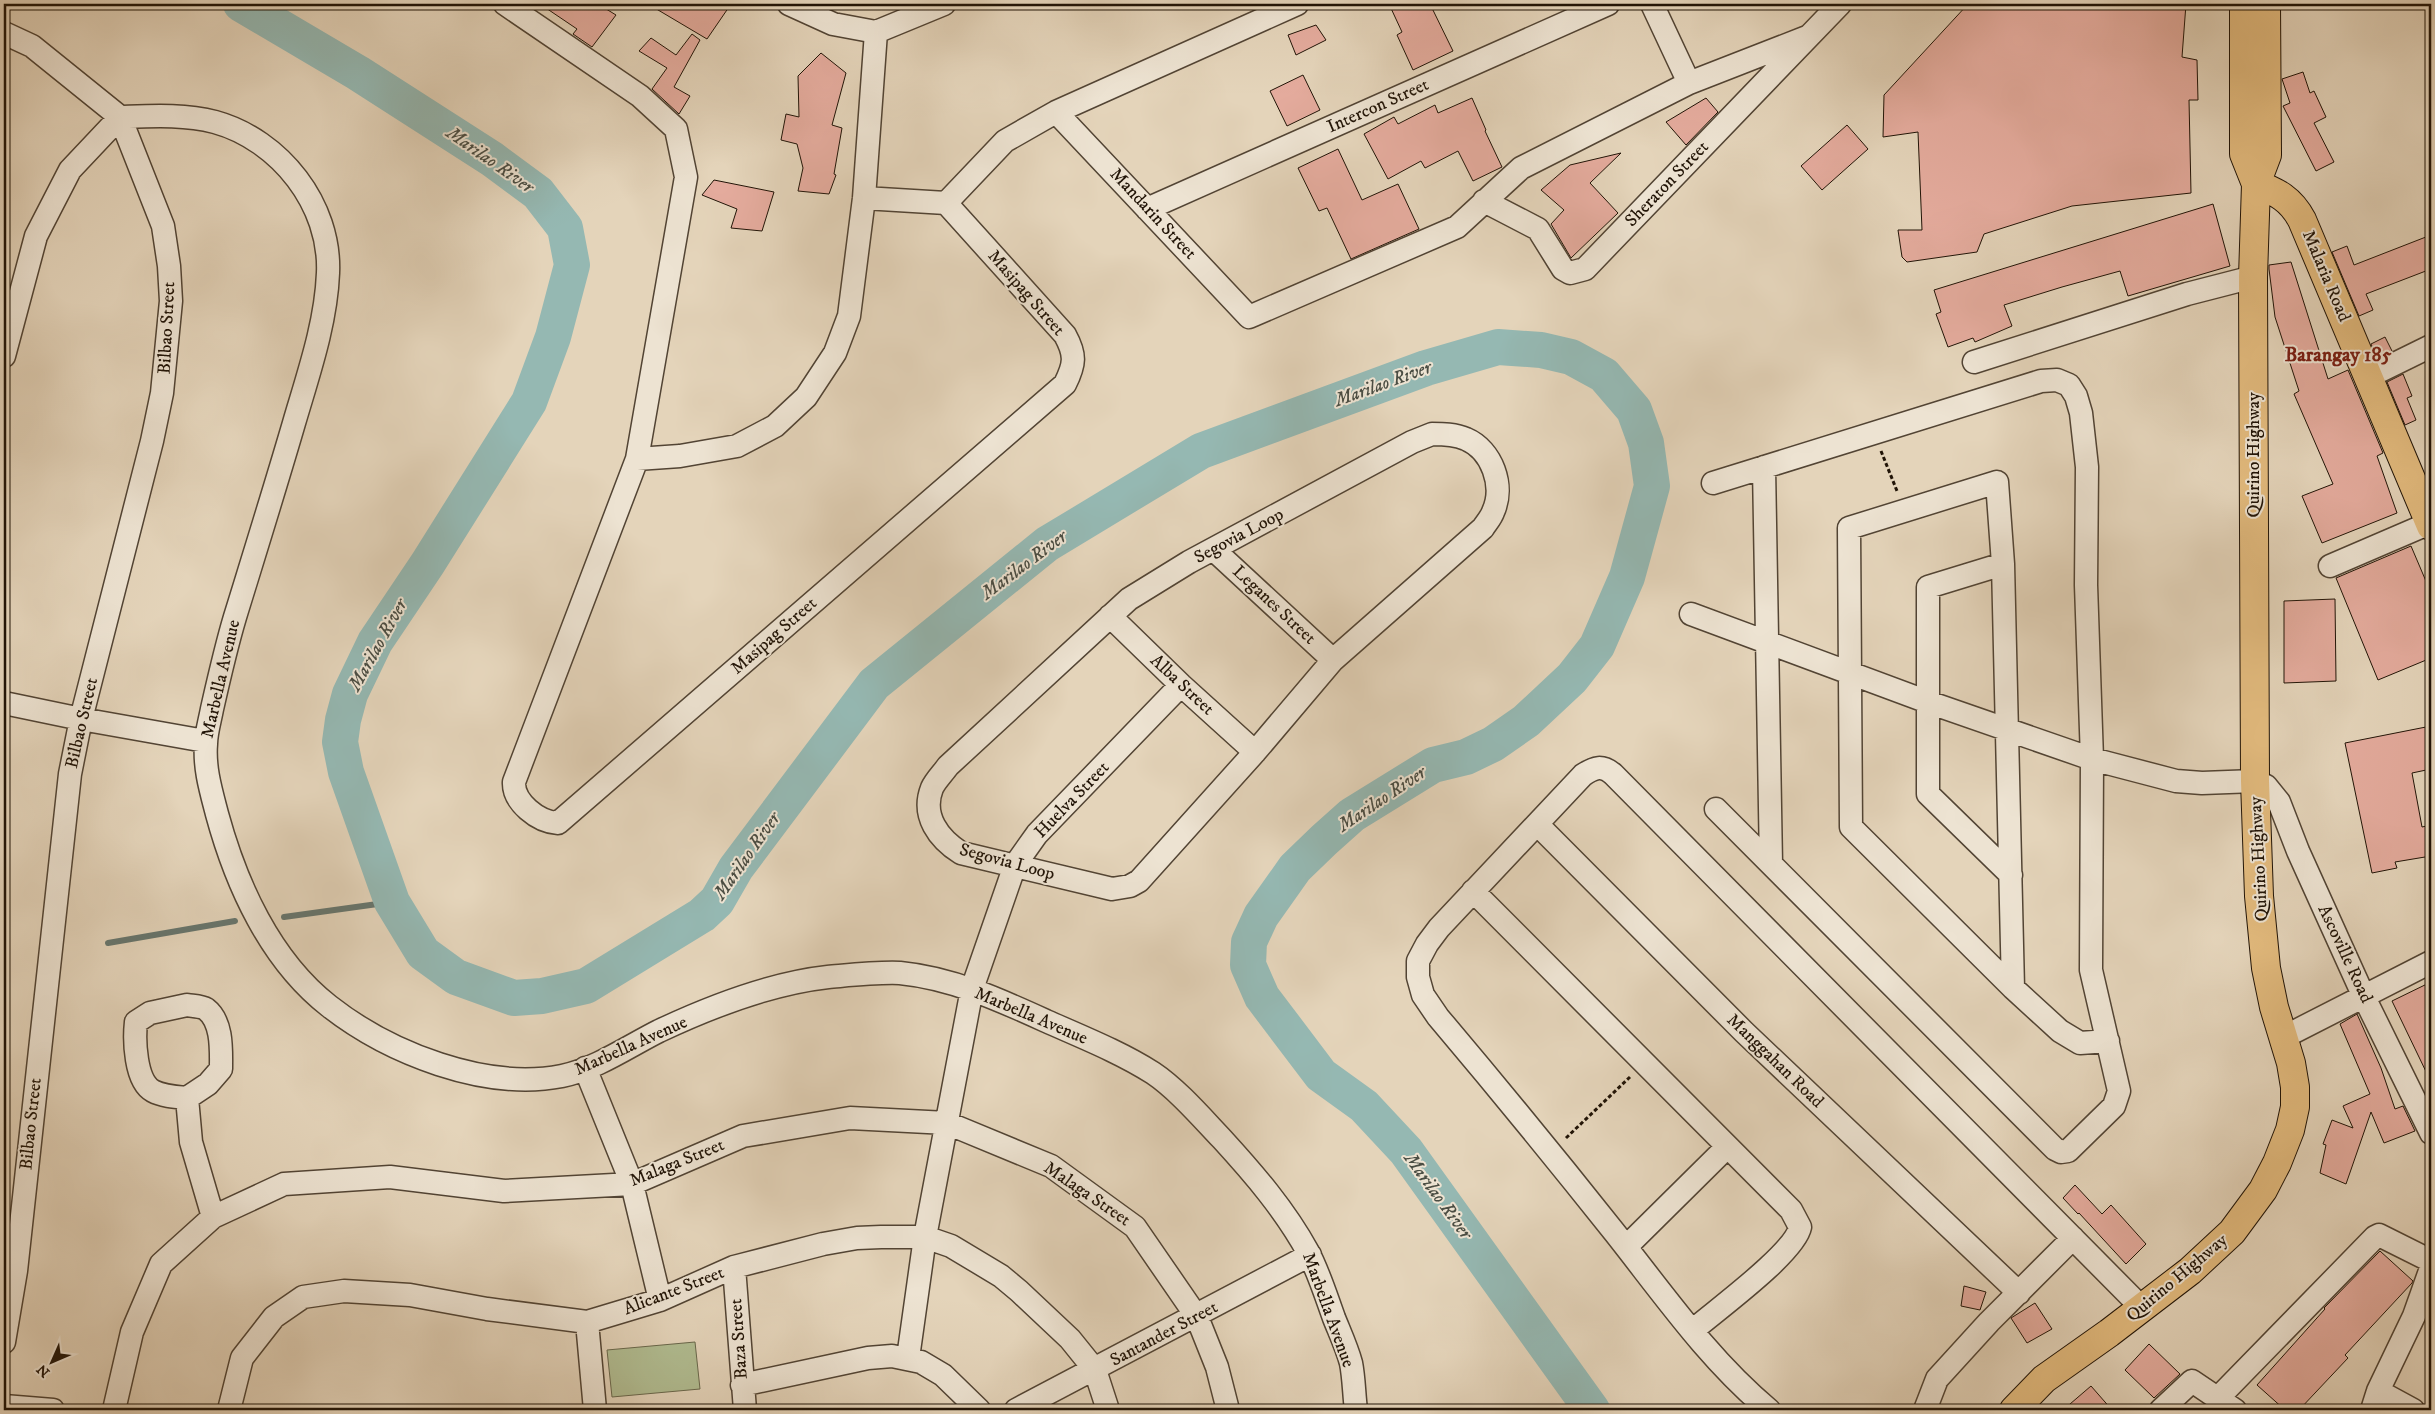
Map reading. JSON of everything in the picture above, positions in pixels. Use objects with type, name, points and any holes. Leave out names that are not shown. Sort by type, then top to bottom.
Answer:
[{"type":"main road","name":"Quirino Highway","points":[[2244,4],[2244,154],[2256,184]]},
{"type":"main road","name":"Quirino Highway","points":[[2014,1410],[2044,1379],[2190,1271],[2232,1232],[2263,1190],[2290,1130],[2295,1107],[2295,1087],[2266,968],[2259,896],[2255,781],[2253,277],[2256,184],[2267,155],[2266,4]]},
{"type":"main road","name":"Malaria Road","points":[[2256,184],[2282,195],[2297,211],[2370,376],[2431,524]]},
{"type":"street","name":"Masipag Street","points":[[505,4],[640,96],[676,129],[686,177],[637,459],[514,782],[515,796],[521,804],[550,823],[558,823],[1065,384],[1073,368],[1073,349],[1065,335],[946,203]]},
{"type":"street","points":[[789,4],[833,24],[876,32],[944,4]]},
{"type":"street","points":[[864,198],[946,203],[1005,141],[1056,112],[1298,4]]},
{"type":"street","name":"Intercon Street","points":[[1147,209],[1608,4]]},
{"type":"street","points":[[1652,4],[1690,84]]},
{"type":"street","name":"Sheraton Street","points":[[1484,201],[1538,229],[1564,269],[1570,273],[1585,269],[1840,4]]},
{"type":"street","points":[[637,459],[680,456],[738,446],[775,426],[806,397],[835,353],[849,316],[864,198],[876,32]]},
{"type":"street","points":[[4,33],[32,46],[120,117],[70,170],[36,236],[4,356]]},
{"type":"street","points":[[1484,201],[1521,168],[1690,84],[1807,37]]},
{"type":"street","name":"Mandarin Street","points":[[1056,112],[1249,317],[1457,227],[1484,201]]},
{"type":"street","name":"Marbella Avenue","points":[[120,117],[167,116],[208,120],[230,127],[269,150],[287,168],[312,202],[323,228],[327,250],[328,273],[315,353],[225,650],[206,741],[207,774],[229,857],[245,895],[270,939],[299,976],[325,1003],[390,1045],[432,1063],[476,1073],[514,1077],[564,1076],[586,1068],[665,1028],[778,984],[838,976],[900,974],[972,989],[1106,1048],[1157,1075],[1205,1121],[1275,1199],[1310,1256],[1350,1360],[1356,1410]]},
{"type":"street","name":"Bilbao Street","points":[[4,1342],[16,1271],[70,774],[81,719],[154,431],[162,393],[171,301],[169,266],[163,226],[120,117]]},
{"type":"street","points":[[1974,362],[2187,294],[2253,277]]},
{"type":"street","points":[[2370,376],[2431,346]]},
{"type":"street","points":[[1713,483],[2040,381],[2057,380],[2069,386],[2076,396],[2087,467],[2086,585],[2092,759],[2091,970],[2119,1091],[2118,1099],[2114,1106],[2068,1151],[2062,1152],[2048,1142],[1716,809]]},
{"type":"street","name":"Segovia Loop","points":[[1432,434],[1449,434],[1467,439],[1486,454],[1496,474],[1498,494],[1493,512],[1483,528],[1333,660],[1256,752],[1139,881],[1130,886],[1112,889],[961,853],[946,843],[936,831],[931,819],[930,802],[932,788],[955,759],[1129,599],[1154,582],[1412,442],[1432,434]]},
{"type":"street","points":[[1764,467],[1771,864]]},
{"type":"street","points":[[2013,988],[2003,564],[1997,482],[1849,528],[1852,827],[2013,988],[2069,1038],[2089,1044],[2108,1041]]},
{"type":"street","points":[[2330,566],[2431,524]]},
{"type":"street","name":"Leganes Street","points":[[1214,550],[1333,660]]},
{"type":"street","points":[[2003,564],[1928,587],[1928,794],[2011,875]]},
{"type":"street","points":[[1691,614],[1928,702],[2092,759],[2176,781],[2202,783],[2255,781]]},
{"type":"street","name":"Alba Street","points":[[1110,616],[1181,685],[1256,752]]},
{"type":"street","name":"Huelva Street","points":[[908,1358],[925,1237],[972,989],[1015,865],[1037,834],[1181,685]]},
{"type":"street","points":[[4,703],[206,741]]},
{"type":"street","points":[[1769,1410],[1743,1388],[1692,1331],[1551,1152],[1438,1017],[1423,995],[1418,977],[1418,961],[1439,928],[1583,774],[1598,767],[1606,769],[1613,774],[2142,1308]]},
{"type":"street","name":"Ascoville Road","points":[[2255,781],[2266,786],[2280,802],[2298,851],[2364,997],[2431,1133]]},
{"type":"street","name":"Manggahan Road","points":[[1537,824],[1744,1032],[2019,1293]]},
{"type":"street","points":[[1474,892],[1791,1210],[1800,1227],[1794,1240],[1774,1261],[1692,1331]]},
{"type":"street","points":[[2284,1037],[2431,962]]},
{"type":"street","points":[[187,1005],[205,1008],[215,1018],[221,1051],[221,1070],[208,1084],[187,1098],[152,1091],[142,1079],[136,1052],[136,1022],[150,1013],[187,1005]]},
{"type":"street","points":[[586,1068],[632,1184],[660,1300]]},
{"type":"street","points":[[187,1098],[191,1142],[213,1217]]},
{"type":"street","name":"Malaga Street","points":[[114,1410],[132,1332],[161,1264],[213,1217],[284,1184],[390,1177],[504,1191],[632,1184],[743,1136],[850,1118],[947,1123],[1051,1166],[1135,1227],[1197,1317],[1218,1367],[1228,1410]]},
{"type":"street","points":[[1626,1247],[1727,1147]]},
{"type":"street","points":[[2161,1410],[2192,1381],[2227,1404],[2379,1235],[2431,1261]]},
{"type":"street","name":"Alicante Street","points":[[229,1410],[242,1358],[274,1317],[303,1297],[344,1291],[410,1295],[487,1309],[587,1322],[660,1300],[734,1267],[823,1244],[857,1238],[925,1237],[950,1246],[1001,1276],[1020,1291],[1070,1339],[1095,1370],[1108,1410]]},
{"type":"street","points":[[1925,1410],[1937,1379],[2073,1238]]},
{"type":"street","name":"Santander Street","points":[[1016,1410],[1197,1317],[1310,1256]]},
{"type":"street","name":"Baza Street","points":[[734,1267],[745,1410]]},
{"type":"street","points":[[2413,1410],[2375,1401],[2423,1320],[2431,1268]]},
{"type":"street","points":[[587,1322],[595,1410]]},
{"type":"street","points":[[742,1385],[877,1356],[908,1358],[921,1362],[944,1375],[979,1410]]},
{"type":"street","points":[[4,1406],[53,1410]]},
{"type":"path","points":[[1874,433],[1905,510]]},
{"type":"path","points":[[1551,1152],[1644,1063]]},
{"type":"green space","points":[[695,1342],[700,1389],[612,1397],[607,1350]]},
{"type":"building","points":[[540,4],[598,4],[616,15],[592,47],[573,34],[577,29]]},
{"type":"building","points":[[648,4],[731,4],[707,39]]},
{"type":"building","points":[[1389,4],[1430,4],[1453,51],[1413,70],[1397,35],[1402,32]]},
{"type":"building","points":[[1968,4],[2186,4],[2182,57],[2197,60],[2198,100],[2189,100],[2191,193],[2072,206],[1984,234],[1977,252],[1907,262],[1902,257],[1898,230],[1922,230],[1918,132],[1883,137],[1884,95]]},
{"type":"building","points":[[1316,25],[1326,40],[1296,55],[1288,35]]},
{"type":"building","points":[[692,34],[700,40],[674,87],[690,96],[679,114],[652,89],[667,68],[639,51],[651,38],[676,55]]},
{"type":"building","points":[[821,53],[846,73],[832,125],[842,128],[834,174],[836,175],[829,194],[798,191],[803,168],[797,144],[781,140],[786,114],[799,117],[798,76]]},
{"type":"building","points":[[2303,72],[2310,93],[2314,91],[2326,117],[2314,123],[2334,162],[2316,171],[2283,106],[2290,103],[2282,79]]},
{"type":"building","points":[[1303,75],[1320,110],[1287,126],[1270,91]]},
{"type":"building","points":[[1472,98],[1502,167],[1473,181],[1458,151],[1425,168],[1421,161],[1388,179],[1364,134],[1394,117],[1398,124],[1435,105],[1438,113]]},
{"type":"building","points":[[1706,98],[1718,112],[1686,145],[1666,122]]},
{"type":"building","points":[[1847,125],[1868,149],[1822,190],[1801,166]]},
{"type":"building","points":[[1338,149],[1362,200],[1398,184],[1419,229],[1351,259],[1327,208],[1319,211],[1298,168]]},
{"type":"building","points":[[1621,153],[1590,183],[1618,213],[1571,258],[1551,224],[1564,210],[1541,190],[1570,165]]},
{"type":"building","points":[[714,180],[774,192],[762,231],[731,228],[737,209],[702,195]]},
{"type":"building","points":[[2213,204],[2230,266],[2128,296],[2120,271],[2062,287],[2004,305],[2012,326],[1975,342],[1973,338],[1948,347],[1936,314],[1941,312],[1934,290]]},
{"type":"building","points":[[2431,235],[2431,269],[2366,294],[2373,310],[2359,316],[2332,252],[2347,246],[2354,265]]},
{"type":"building","points":[[2291,262],[2328,379],[2348,370],[2383,453],[2377,456],[2397,513],[2322,543],[2302,496],[2333,484],[2294,394],[2299,391],[2275,317],[2269,269],[2269,265]]},
{"type":"building","points":[[2385,337],[2392,351],[2377,358],[2371,344]]},
{"type":"building","points":[[2403,374],[2412,396],[2407,398],[2416,420],[2405,425],[2387,382]]},
{"type":"building","points":[[2411,546],[2431,593],[2431,658],[2378,680],[2336,578]]},
{"type":"building","points":[[2335,599],[2336,681],[2284,683],[2284,601]]},
{"type":"building","points":[[2431,726],[2431,769],[2412,773],[2422,827],[2431,825],[2431,856],[2395,862],[2397,868],[2372,873],[2345,743]]},
{"type":"building","points":[[2431,982],[2431,1082],[2392,1001]]},
{"type":"building","points":[[2357,1014],[2381,1068],[2395,1109],[2403,1106],[2415,1131],[2384,1143],[2371,1112],[2346,1184],[2320,1173],[2326,1145],[2323,1144],[2332,1120],[2353,1128],[2343,1106],[2370,1094],[2340,1024]]},
{"type":"building","points":[[2075,1185],[2102,1214],[2111,1205],[2146,1244],[2126,1264],[2063,1198]]},
{"type":"building","points":[[2380,1251],[2413,1281],[2412,1283],[2345,1355],[2348,1358],[2299,1410],[2285,1410],[2257,1385],[2324,1308]]},
{"type":"building","points":[[1964,1286],[1986,1292],[1980,1310],[1961,1306]]},
{"type":"building","points":[[2035,1303],[2052,1329],[2027,1343],[2011,1318]]},
{"type":"building","points":[[2149,1344],[2180,1374],[2154,1398],[2125,1370]]},
{"type":"building","points":[[2091,1386],[2112,1410],[2063,1410]]},
{"type":"waterway","name":"Marilao River","points":[[241,4],[358,73],[492,159],[538,193],[565,228],[572,265],[553,337],[529,402],[428,563],[375,642],[350,694],[343,720],[340,742],[346,772],[392,902],[423,953],[456,977],[514,998],[542,996],[586,986],[702,915],[717,901],[736,868],[874,684],[1047,544],[1201,451],[1426,368],[1498,347],[1541,350],[1571,357],[1604,375],[1634,410],[1646,443],[1652,486],[1627,577],[1597,646],[1572,678],[1526,721],[1493,744],[1466,757],[1433,765],[1352,815],[1324,840],[1295,868],[1261,916],[1249,942],[1248,965],[1262,997],[1321,1075],[1364,1106],[1406,1151],[1592,1410]]},
{"type":"waterway","points":[[284,917],[392,902]]},
{"type":"waterway","points":[[108,943],[235,921]]},
{"type":"district","name":"Barangay 185","points":[[2338,355]]}]
